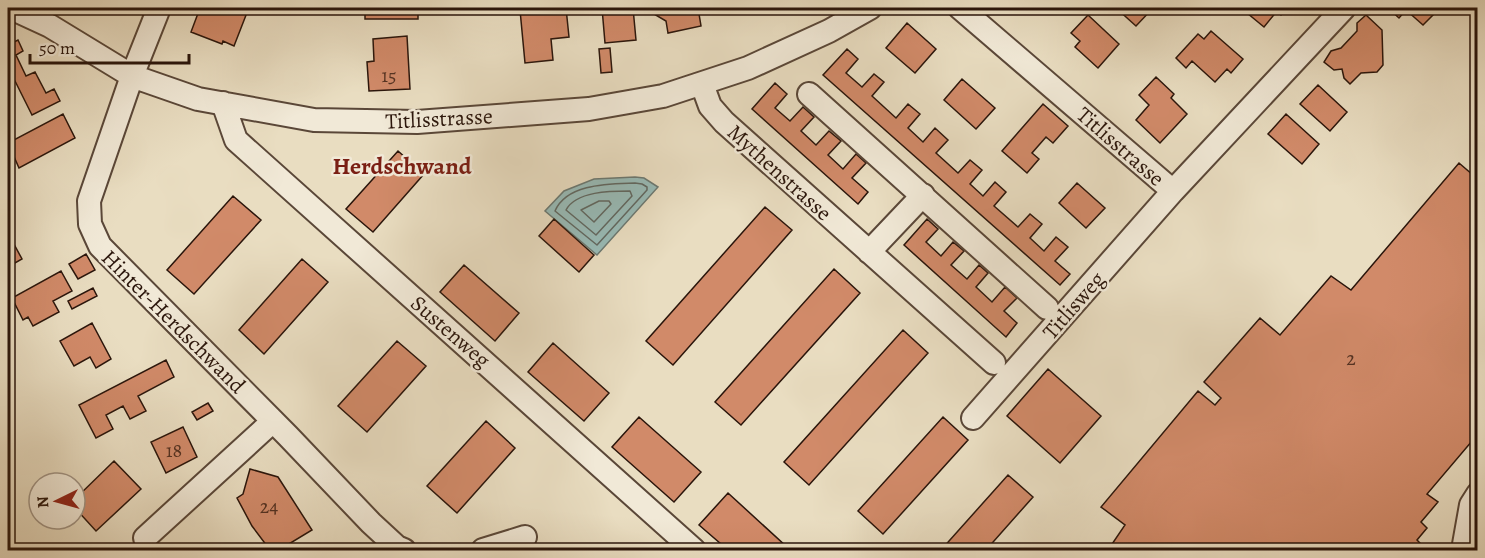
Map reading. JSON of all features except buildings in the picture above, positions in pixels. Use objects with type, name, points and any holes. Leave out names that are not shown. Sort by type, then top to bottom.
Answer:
[{"type":"street","name":"Titlisstrasse","points":[[11,8],[50,26],[132,76],[198,99],[314,120],[417,122],[590,109],[663,96],[748,68],[829,32],[870,8]]},
{"type":"street","name":"Hinter-Herdschwand","points":[[159,8],[132,76],[89,201],[90,224],[100,246],[370,523],[404,550]]},
{"type":"street","name":"Titlisstrasse","points":[[960,8],[1173,191],[1344,8]]},
{"type":"street","name":"Mythenstrasse","points":[[702,84],[710,106],[724,122],[994,363]]},
{"type":"street","points":[[810,94],[1047,308]]},
{"type":"street","name":"Sustenweg","points":[[223,103],[236,140],[694,550]]},
{"type":"street","name":"Titlisweg","points":[[973,418],[1173,191]]},
{"type":"street","points":[[869,252],[923,195]]},
{"type":"street","points":[[145,538],[273,421]]},
{"type":"street","points":[[1463,550],[1471,505],[1478,494]]},
{"type":"street","points":[[483,550],[525,537]]},
{"type":"water","points":[[644,178],[658,187],[597,255],[545,211],[564,191],[594,179]]},
{"type":"district","name":"Herdschwand","points":[[402,166]]}]
